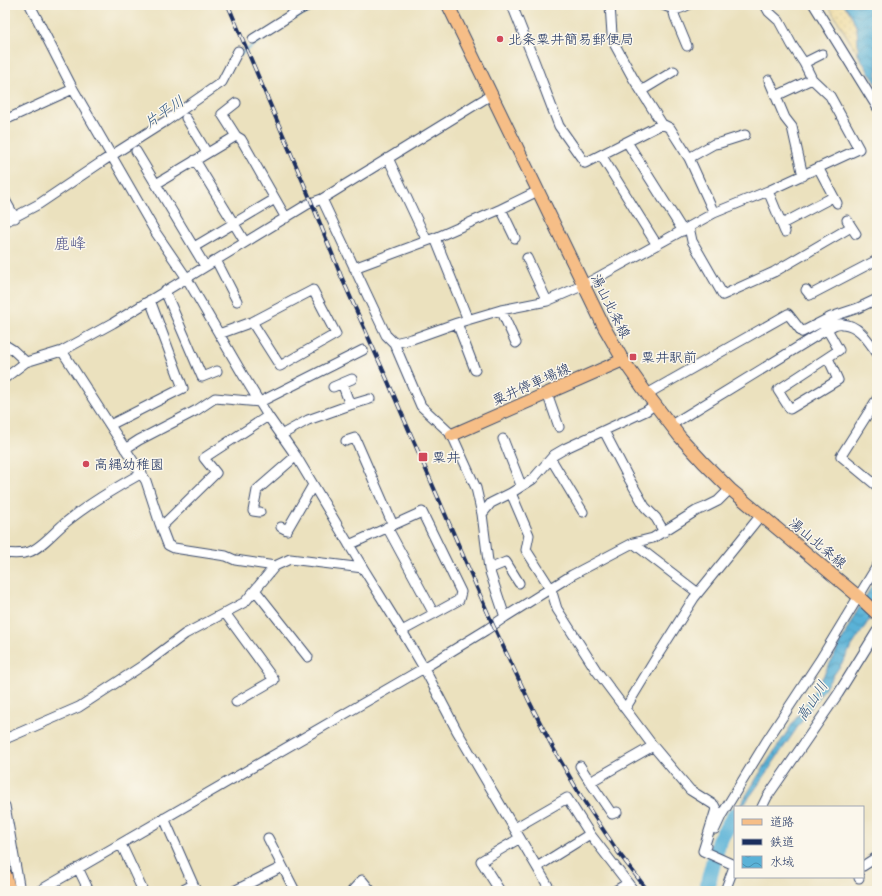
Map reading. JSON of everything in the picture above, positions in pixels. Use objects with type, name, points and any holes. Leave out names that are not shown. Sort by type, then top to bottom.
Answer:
[{"type":"highway","points":[[5,875],[9,891]]},
{"type":"main road","name":"湯山北条線","points":[[448,5],[604,327],[623,360],[654,405],[703,462],[730,489],[877,614]]},
{"type":"main road","name":"粟井停車場線","points":[[452,435],[623,360]]},
{"type":"street","points":[[30,5],[73,89],[156,233],[186,277],[268,416],[296,456],[402,631],[424,668],[457,731],[551,891]]},
{"type":"street","points":[[253,39],[309,5]]},
{"type":"street","points":[[512,5],[559,126],[585,163],[662,124]]},
{"type":"street","points":[[610,5],[612,34],[615,45],[633,78],[662,124],[670,128],[689,158],[714,213]]},
{"type":"street","points":[[663,5],[672,9],[683,8],[688,5]]},
{"type":"street","points":[[394,343],[412,339],[457,323],[501,310],[547,301],[584,285],[714,213],[803,176],[859,150],[830,96],[812,79],[779,21],[769,12],[765,5]]},
{"type":"street","points":[[814,5],[877,107]]},
{"type":"street","points":[[672,9],[687,46]]},
{"type":"street","points":[[5,222],[39,204],[113,157],[222,82],[238,50]]},
{"type":"street","points":[[804,63],[822,54]]},
{"type":"street","points":[[641,91],[674,71]]},
{"type":"street","points":[[776,96],[812,79]]},
{"type":"street","points":[[769,80],[785,118],[792,128],[803,176]]},
{"type":"street","points":[[5,120],[73,89]]},
{"type":"street","points":[[5,378],[26,362],[62,351],[113,323],[186,277],[308,204],[322,199],[491,95]]},
{"type":"street","points":[[236,103],[222,114],[236,136],[241,139],[286,218]]},
{"type":"street","points":[[186,118],[206,153]]},
{"type":"street","points":[[689,158],[714,144],[745,135]]},
{"type":"street","points":[[156,184],[236,136]]},
{"type":"street","points":[[627,142],[686,229],[723,295],[774,272],[851,227]]},
{"type":"street","points":[[136,151],[206,266]]},
{"type":"street","points":[[601,155],[657,245]]},
{"type":"street","points":[[388,158],[431,240],[468,320]]},
{"type":"street","points":[[195,160],[245,242]]},
{"type":"street","points":[[768,191],[784,228],[835,200],[818,169]]},
{"type":"street","points":[[354,268],[431,240],[538,191]]},
{"type":"street","points":[[194,247],[276,199]]},
{"type":"street","points":[[322,199],[386,335],[394,343],[421,406],[452,435],[476,488],[482,514],[489,568],[504,617]]},
{"type":"street","points":[[5,200],[15,218]]},
{"type":"street","points":[[501,209],[515,238]]},
{"type":"street","points":[[527,258],[547,301]]},
{"type":"street","points":[[216,260],[237,301]]},
{"type":"street","points":[[806,290],[810,295],[876,262]]},
{"type":"street","points":[[219,334],[252,322],[313,290],[336,334],[280,366],[252,322]]},
{"type":"street","points":[[165,291],[202,377],[217,371]]},
{"type":"street","points":[[671,425],[825,325],[831,317],[858,308],[877,299]]},
{"type":"street","points":[[110,425],[183,388],[150,300]]},
{"type":"street","points":[[501,310],[516,343]]},
{"type":"street","points":[[647,394],[788,314],[802,332],[825,325],[842,323],[850,326],[865,337],[877,353]]},
{"type":"street","points":[[457,323],[475,370]]},
{"type":"street","points":[[825,325],[839,350],[778,390],[790,409],[838,380],[828,358]]},
{"type":"street","points":[[5,345],[26,362]]},
{"type":"street","points":[[125,450],[139,440],[197,410],[215,398],[260,402],[363,350]]},
{"type":"street","points":[[62,351],[125,450],[142,473],[168,545],[174,548],[226,556],[235,560],[276,566]]},
{"type":"street","points":[[333,387],[352,379]]},
{"type":"street","points":[[342,383],[350,405]]},
{"type":"street","points":[[547,393],[560,427]]},
{"type":"street","points":[[281,435],[308,420],[370,399]]},
{"type":"street","points":[[875,481],[841,456],[876,404]]},
{"type":"street","points":[[482,514],[491,503],[533,479],[554,455],[646,411],[654,405]]},
{"type":"street","points":[[161,527],[216,473],[204,458],[268,416]]},
{"type":"street","points":[[604,430],[645,506],[656,518],[664,532]]},
{"type":"street","points":[[346,441],[355,438],[390,526],[434,614]]},
{"type":"street","points":[[503,440],[522,486]]},
{"type":"street","points":[[260,512],[253,511],[256,490],[296,456]]},
{"type":"street","points":[[551,459],[582,512]]},
{"type":"street","points":[[5,553],[17,554],[30,552],[41,545],[65,523],[108,493],[142,473]]},
{"type":"street","points":[[281,527],[288,530],[313,485]]},
{"type":"street","points":[[39,891],[424,668],[572,575],[633,543],[653,538],[696,511],[718,501],[730,489]]},
{"type":"street","points":[[511,492],[529,535],[526,550],[550,589],[557,609],[596,670],[653,746],[690,790],[714,805],[716,809],[706,852]]},
{"type":"street","points":[[349,545],[422,512],[461,592],[459,600],[402,631]]},
{"type":"street","points":[[625,709],[694,598],[761,516]]},
{"type":"street","points":[[633,543],[698,593]]},
{"type":"street","points":[[5,739],[79,707],[145,664],[185,634],[244,602],[276,566],[290,559],[363,568]]},
{"type":"street","points":[[489,568],[506,562],[519,583]]},
{"type":"street","points":[[706,852],[721,816],[766,742],[860,598],[877,566]]},
{"type":"street","points":[[255,590],[308,657]]},
{"type":"street","points":[[225,613],[274,680],[236,702]]},
{"type":"street","points":[[762,806],[767,797],[838,694],[877,631]]},
{"type":"street","points":[[590,782],[653,746]]},
{"type":"street","points":[[580,766],[612,814],[617,812]]},
{"type":"street","points":[[515,828],[567,798],[590,834],[634,891]]},
{"type":"street","points":[[5,806],[20,891]]},
{"type":"street","points":[[164,818],[195,888],[181,891]]},
{"type":"street","points":[[537,867],[590,834]]},
{"type":"street","points":[[268,838],[295,891]]},
{"type":"street","points":[[500,891],[482,861],[520,838]]},
{"type":"street","points":[[121,844],[143,891]]},
{"type":"street","points":[[706,852],[733,864],[726,891]]},
{"type":"street","points":[[864,865],[877,857]]},
{"type":"street","points":[[234,891],[282,866]]},
{"type":"street","points":[[78,868],[89,891]]},
{"type":"street","points":[[352,891],[362,880],[371,891]]},
{"type":"street","points":[[615,891],[628,883]]},
{"type":"sand","points":[[828,5],[843,5],[852,16],[857,28],[859,56]]},
{"type":"water","points":[[843,5],[877,5],[877,85],[859,56],[857,29],[852,16]]},
{"type":"water","points":[[877,577],[877,602],[869,619],[844,660],[764,777],[743,806],[740,806],[820,682],[853,618]]},
{"type":"waterway","name":"片平川","points":[[292,19],[323,5]]},
{"type":"waterway","name":"片平川","points":[[241,55],[279,28]]},
{"type":"waterway","name":"高山川","points":[[706,891],[719,840],[734,817]]},
{"type":"railway","points":[[228,5],[309,196],[341,276],[493,625],[553,748],[582,798],[618,852],[648,891]]},
{"type":"place","name":"北条粟井簡易郵便局","points":[[500,39]]},
{"type":"place","name":"粟井駅前","points":[[633,357]]},
{"type":"place","name":"粟井","points":[[423,457]]},
{"type":"place","name":"高縄幼稚園","points":[[86,464]]},
{"type":"district","name":"鹿峰","points":[[70,243]]}]
